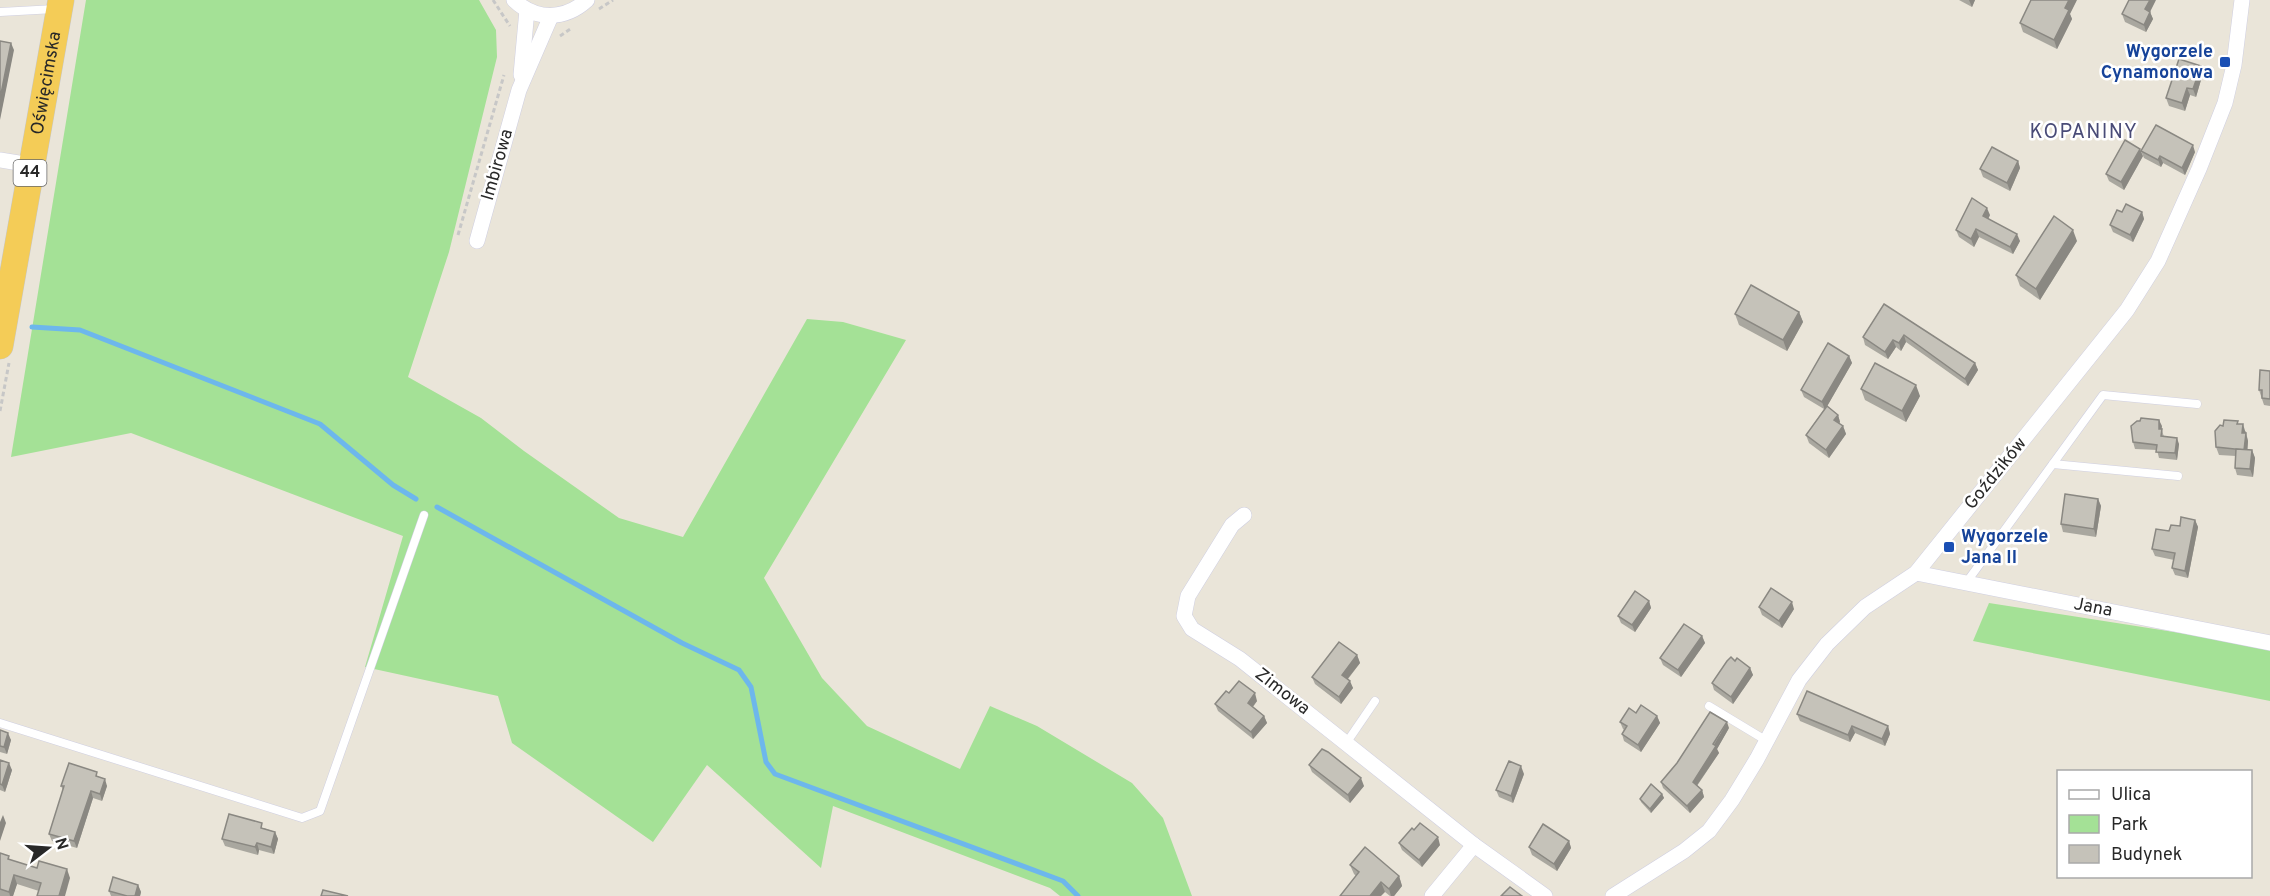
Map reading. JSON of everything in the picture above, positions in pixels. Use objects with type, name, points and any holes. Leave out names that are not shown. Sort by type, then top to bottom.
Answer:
[{"type":"highway","name":"Oświęcimska","points":[[0,346],[60,4]]},
{"type":"street","points":[[514,0],[527,10],[551,16],[571,12],[587,0]]},
{"type":"street","name":"Goździków","points":[[1612,896],[1684,851],[1709,831],[1732,800],[1799,680],[1827,644],[1865,607],[1916,573],[2127,310],[2158,261],[2199,169],[2225,103],[2239,35],[2242,0]]},
{"type":"street","name":"Imbirowa","points":[[519,90],[527,10]]},
{"type":"street","name":"Imbirowa","points":[[477,241],[519,90],[551,16]]},
{"type":"street","points":[[0,160],[31,165]]},
{"type":"street","name":"Zimowa","points":[[1244,515],[1232,525],[1188,596],[1184,616],[1192,629],[1240,659],[1474,845],[1545,896]]},
{"type":"street","name":"Jana","points":[[1916,573],[2270,643]]},
{"type":"street","points":[[1432,896],[1474,845]]},
{"type":"lane","points":[[0,12],[60,4]]},
{"type":"lane","points":[[1966,583],[2103,395],[2197,404]]},
{"type":"lane","points":[[2053,464],[2178,476]]},
{"type":"lane","points":[[0,723],[302,818],[320,811],[424,514]]},
{"type":"lane","points":[[1347,742],[1376,701]]},
{"type":"lane","points":[[1709,706],[1767,741]]},
{"type":"path","points":[[493,0],[512,29]]},
{"type":"path","points":[[458,235],[506,70]]},
{"type":"green space","points":[[86,0],[479,0],[496,30],[497,57],[449,252],[408,377],[481,418],[619,518],[683,537],[807,319],[843,322],[906,340],[764,578],[822,678],[867,726],[960,769],[990,706],[1037,726],[1132,783],[1163,818],[1192,896],[1060,896],[1050,888],[833,806],[821,868],[707,765],[653,842],[512,743],[498,696],[365,667],[403,536],[131,433],[11,457]]},
{"type":"green space","points":[[1989,603],[2270,647],[2270,701],[1973,641]]},
{"type":"building","points":[[2031,0],[2069,0],[2065,8],[2069,10],[2054,40],[2020,23]]},
{"type":"building","points":[[2129,0],[2150,0],[2145,9],[2150,12],[2144,25],[2122,14]]},
{"type":"building","points":[[0,41],[11,43],[0,99]]},
{"type":"building","points":[[2179,59],[2201,66],[2193,89],[2187,88],[2182,103],[2166,98]]},
{"type":"building","points":[[2156,125],[2193,145],[2182,168],[2160,156],[2158,160],[2141,151]]},
{"type":"building","points":[[2125,140],[2140,149],[2121,182],[2106,174]]},
{"type":"building","points":[[1992,147],[2018,161],[2007,183],[1980,169]]},
{"type":"building","points":[[1972,198],[1987,208],[1983,216],[2017,234],[2010,247],[1976,229],[1971,239],[1956,230]]},
{"type":"building","points":[[2126,204],[2142,212],[2130,235],[2110,225],[2117,210],[2122,212]]},
{"type":"building","points":[[2054,216],[2073,230],[2036,289],[2016,275]]},
{"type":"building","points":[[1751,285],[1799,312],[1783,340],[1735,314]]},
{"type":"building","points":[[1884,304],[1975,363],[1965,379],[1904,335],[1899,343],[1893,340],[1885,352],[1863,337]]},
{"type":"building","points":[[1828,343],[1849,356],[1822,402],[1801,390]]},
{"type":"building","points":[[1875,363],[1916,385],[1902,411],[1861,389]]},
{"type":"building","points":[[2260,370],[2270,371],[2270,399],[2262,398],[2262,390],[2259,390]]},
{"type":"building","points":[[1827,406],[1838,415],[1834,420],[1843,426],[1826,450],[1806,435]]},
{"type":"building","points":[[2141,418],[2159,420],[2159,429],[2162,429],[2161,436],[2177,438],[2175,453],[2156,452],[2157,445],[2133,442],[2131,426]]},
{"type":"building","points":[[2224,420],[2238,421],[2237,424],[2243,424],[2242,433],[2246,433],[2244,450],[2216,447],[2215,431],[2220,425],[2223,426]]},
{"type":"building","points":[[2236,449],[2252,450],[2250,469],[2235,468]]},
{"type":"building","points":[[2065,494],[2098,499],[2094,529],[2061,524]]},
{"type":"building","points":[[2181,517],[2195,520],[2185,571],[2172,568],[2175,553],[2152,549],[2156,529],[2169,531],[2171,525],[2180,526]]},
{"type":"building","points":[[1771,588],[1792,602],[1779,621],[1759,607]]},
{"type":"building","points":[[1635,591],[1649,601],[1632,625],[1618,616]]},
{"type":"building","points":[[1684,624],[1702,636],[1678,670],[1660,658]]},
{"type":"building","points":[[1339,642],[1357,655],[1342,675],[1350,681],[1339,697],[1312,677]]},
{"type":"building","points":[[1731,657],[1735,661],[1737,658],[1750,668],[1731,697],[1712,683]]},
{"type":"building","points":[[1239,681],[1255,693],[1248,703],[1264,716],[1251,732],[1215,704]]},
{"type":"building","points":[[1807,691],[1888,726],[1882,739],[1852,726],[1848,735],[1797,714]]},
{"type":"building","points":[[1641,705],[1657,716],[1638,745],[1622,734],[1627,726],[1620,722],[1629,708],[1636,713]]},
{"type":"building","points":[[1710,712],[1727,722],[1713,744],[1716,746],[1693,782],[1702,790],[1687,806],[1661,782],[1677,763]]},
{"type":"building","points":[[0,730],[8,733],[4,747],[0,746]]},
{"type":"building","points":[[1322,749],[1361,778],[1348,795],[1309,765]]},
{"type":"building","points":[[0,760],[9,763],[2,785],[0,784]]},
{"type":"building","points":[[1509,761],[1521,766],[1511,796],[1496,790]]},
{"type":"building","points":[[69,763],[97,772],[96,776],[105,779],[100,794],[91,791],[74,841],[49,834]]},
{"type":"building","points":[[1651,784],[1662,794],[1650,809],[1640,799]]},
{"type":"building","points":[[229,814],[262,823],[261,828],[275,832],[271,847],[257,843],[255,847],[222,839]]},
{"type":"building","points":[[1420,823],[1438,837],[1419,860],[1399,843],[1412,828],[1414,830]]},
{"type":"building","points":[[1543,824],[1569,841],[1554,864],[1529,847]]},
{"type":"building","points":[[1365,847],[1399,876],[1389,889],[1381,882],[1370,896],[1340,896],[1359,872],[1350,865]]},
{"type":"building","points":[[0,853],[9,856],[8,859],[37,868],[39,861],[67,869],[59,896],[37,896],[41,883],[14,875],[9,892],[0,889]]},
{"type":"building","points":[[113,877],[138,885],[135,896],[109,891]]},
{"type":"building","points":[[1510,887],[1522,896],[1501,896]]},
{"type":"building","points":[[323,890],[348,896],[321,896]]},
{"type":"waterway","points":[[32,327],[80,330],[320,424],[393,485],[416,499]]},
{"type":"waterway","points":[[437,507],[682,643],[739,670],[751,687],[766,762],[775,774],[1063,881],[1078,896]]},
{"type":"place","name":"Wygorzele Cynamonowa","points":[[2225,62]]},
{"type":"place","name":"Wygorzele Jana II","points":[[1949,547]]},
{"type":"district","name":"KOPANINY","points":[[2084,133]]}]
